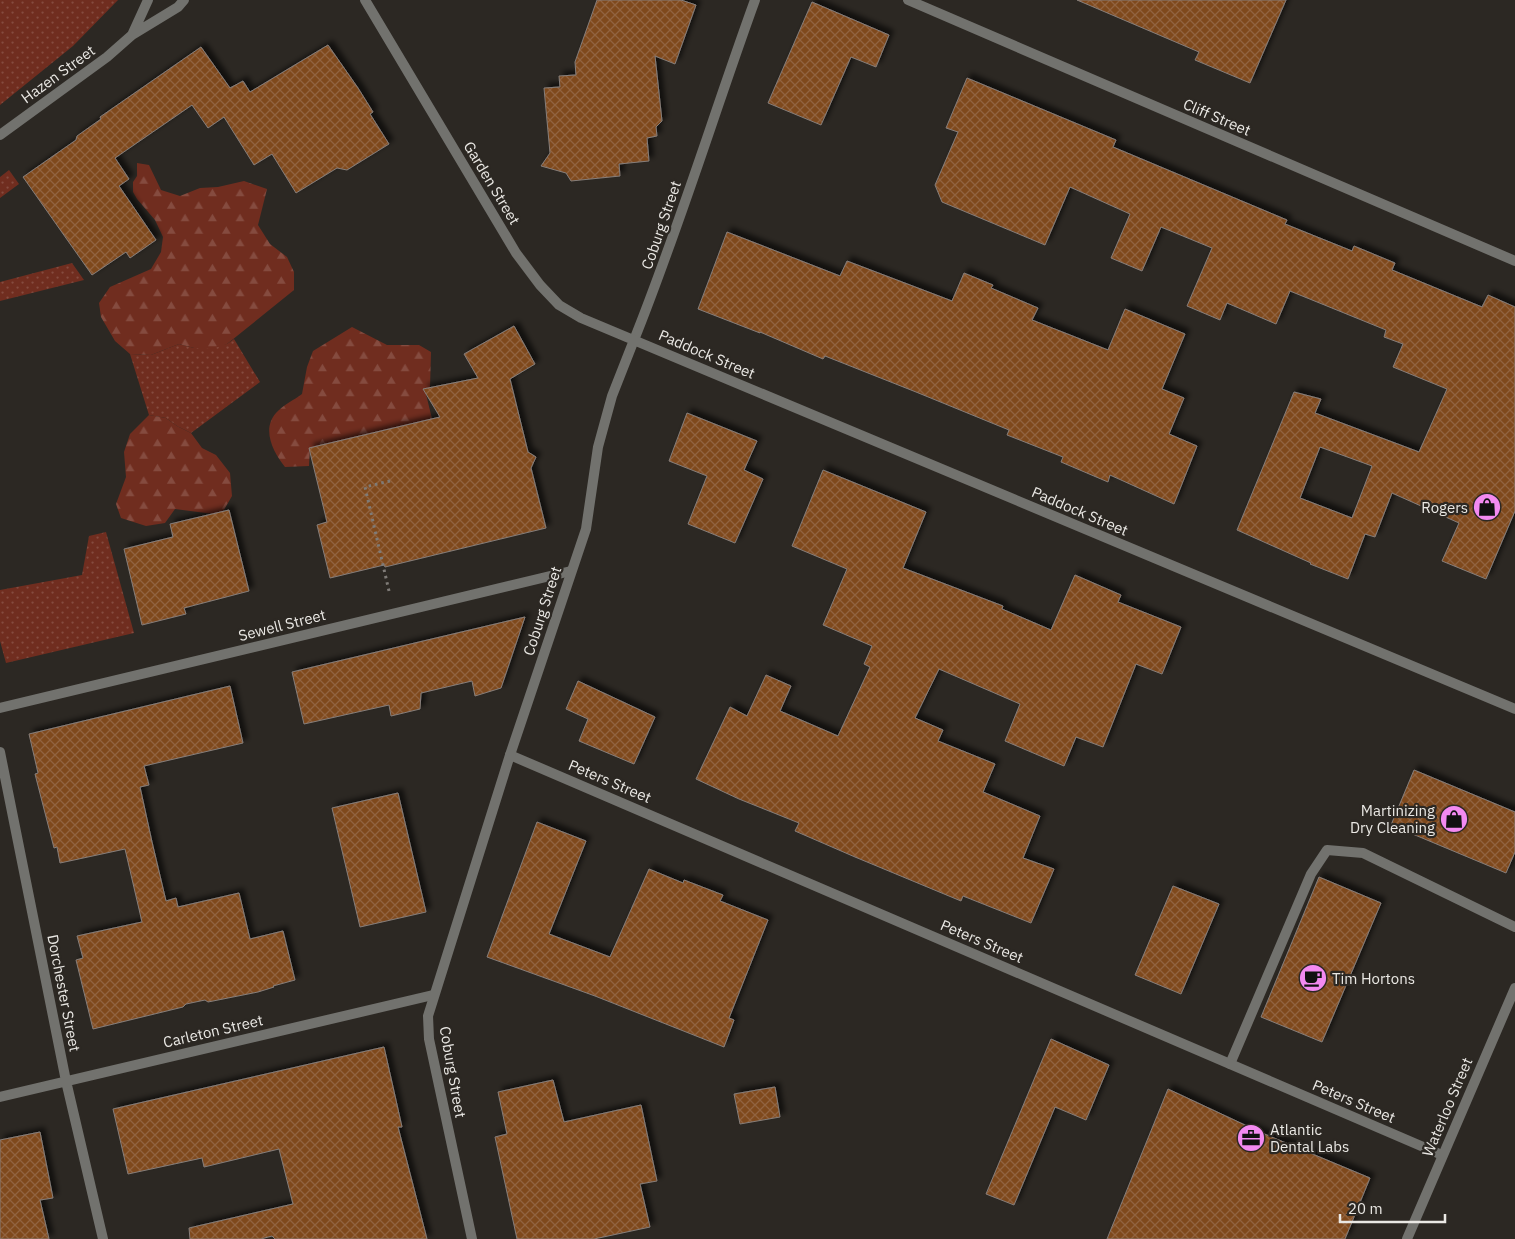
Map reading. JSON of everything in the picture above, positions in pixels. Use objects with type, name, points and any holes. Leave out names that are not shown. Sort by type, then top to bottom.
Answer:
[{"type":"street","name":"Hazen Street","points":[[132,35],[148,0]]},
{"type":"street","name":"Hazen Street","points":[[0,135],[107,57],[132,35],[178,7],[184,0]]},
{"type":"street","name":"Garden Street","points":[[365,0],[516,253],[540,285],[559,305],[581,318],[634,340]]},
{"type":"street","name":"Coburg Street","points":[[472,1239],[429,1039],[428,1016],[433,995],[510,755],[586,529],[600,439],[612,396],[659,279],[716,108],[755,0]]},
{"type":"street","name":"Cliff Street","points":[[908,0],[1515,261]]},
{"type":"street","name":"Paddock Street","points":[[634,340],[1515,709]]},
{"type":"street","name":"Sewell Street","points":[[0,708],[572,571]]},
{"type":"street","name":"Dorchester Street","points":[[0,752],[66,1081],[103,1239]]},
{"type":"street","name":"Peters Street","points":[[510,755],[1442,1155]]},
{"type":"street","points":[[1230,1064],[1311,874],[1326,850],[1363,853],[1515,927]]},
{"type":"street","name":"Waterloo Street","points":[[1407,1239],[1515,988]]},
{"type":"street","name":"Carleton Street","points":[[0,1097],[433,995]]},
{"type":"path","points":[[394,480],[365,487],[394,613]]},
{"type":"green space","points":[[0,0],[118,0],[73,46],[0,105]]},
{"type":"green space","points":[[137,163],[149,165],[161,190],[180,196],[200,188],[218,187],[244,181],[267,189],[258,225],[270,244],[287,257],[294,272],[294,290],[227,344],[212,349],[194,348],[179,344],[151,355],[130,354],[115,341],[101,317],[99,303],[110,287],[151,269],[161,252],[163,237],[155,220],[133,192],[133,182],[137,176]]},
{"type":"green space","points":[[9,170],[19,184],[0,198],[0,177]]},
{"type":"green space","points":[[72,263],[84,280],[0,301],[0,282]]},
{"type":"green space","points":[[352,327],[387,345],[419,345],[431,352],[430,388],[426,394],[432,419],[310,448],[309,466],[285,467],[273,448],[269,434],[272,420],[276,413],[302,394],[307,367],[313,351]]},
{"type":"green space","points":[[234,339],[260,382],[191,433],[166,418],[149,415],[130,354],[151,355],[179,344],[194,348],[227,344]]},
{"type":"green space","points":[[149,415],[166,418],[191,433],[202,448],[216,455],[230,473],[232,496],[221,515],[175,509],[165,523],[146,526],[121,518],[116,504],[126,477],[124,452],[130,434]]},
{"type":"green space","points":[[106,532],[134,633],[6,663],[0,641],[0,590],[82,575],[89,536]]},
{"type":"building","points":[[597,0],[681,0],[696,5],[675,64],[655,56],[662,121],[656,127],[657,136],[647,138],[649,161],[619,164],[620,176],[571,181],[566,173],[541,166],[550,153],[544,88],[560,87],[559,76],[576,75],[575,62]]},
{"type":"building","points":[[1077,0],[1286,0],[1250,83],[1195,60],[1199,52]]},
{"type":"building","points":[[812,2],[889,35],[876,67],[851,57],[821,125],[768,103]]},
{"type":"building","points":[[328,45],[373,112],[370,114],[389,144],[347,170],[337,168],[296,193],[272,154],[254,165],[224,117],[208,128],[192,105],[115,158],[129,179],[119,186],[156,240],[130,258],[126,252],[92,275],[23,177],[76,140],[77,136],[101,119],[100,117],[201,47],[230,88],[243,81],[250,92]]},
{"type":"building","points":[[967,78],[1116,140],[1113,147],[1287,220],[1285,224],[1352,251],[1354,246],[1395,263],[1392,270],[1482,307],[1488,295],[1515,307],[1515,511],[1486,579],[1442,561],[1459,523],[1392,493],[1375,537],[1365,534],[1348,579],[1310,564],[1237,530],[1294,392],[1321,399],[1315,413],[1419,452],[1447,389],[1393,367],[1403,344],[1384,337],[1386,330],[1290,291],[1276,324],[1227,303],[1220,320],[1187,306],[1212,248],[1161,227],[1142,271],[1111,258],[1130,214],[1070,187],[1045,245],[942,202],[935,185],[958,132],[946,128]],"holes":[[[1320,447],[1372,466],[1352,518],[1300,498]]]},
{"type":"building","points":[[727,232],[840,276],[847,261],[952,301],[964,273],[993,285],[991,288],[1038,308],[1032,320],[1108,350],[1125,309],[1185,334],[1162,389],[1184,398],[1169,434],[1197,446],[1174,504],[1110,475],[1108,482],[1061,462],[1063,457],[1007,435],[1009,430],[825,356],[823,359],[760,332],[698,309]]},
{"type":"building","points":[[514,326],[535,364],[510,379],[528,452],[536,457],[531,468],[546,528],[385,567],[384,565],[330,578],[317,525],[327,522],[309,448],[440,417],[423,389],[478,378],[464,354]]},
{"type":"building","points":[[687,413],[757,441],[744,470],[763,479],[735,543],[688,524],[707,476],[669,461]]},
{"type":"building","points":[[823,470],[926,512],[903,568],[1003,606],[1002,609],[1051,630],[1075,575],[1121,595],[1118,602],[1181,627],[1162,674],[1136,664],[1103,747],[1076,737],[1064,766],[1005,741],[1020,704],[939,669],[915,718],[943,730],[938,741],[995,764],[983,792],[1040,816],[1023,858],[1054,869],[1031,923],[963,896],[961,901],[855,857],[795,831],[799,823],[696,779],[730,707],[747,716],[766,675],[791,686],[780,711],[838,736],[870,667],[864,664],[872,646],[823,625],[847,569],[792,546]]},
{"type":"building","points":[[229,510],[249,591],[184,608],[186,614],[142,625],[124,549],[173,537],[170,524]]},
{"type":"building","points":[[525,617],[501,688],[475,696],[472,681],[421,693],[420,709],[391,716],[389,705],[304,724],[292,672]]},
{"type":"building","points":[[578,681],[655,717],[634,764],[579,741],[588,719],[566,709]]},
{"type":"building","points":[[230,686],[243,743],[144,766],[149,785],[140,787],[152,842],[166,901],[176,898],[178,907],[239,893],[250,939],[283,931],[295,980],[258,992],[208,1002],[205,1000],[186,1004],[183,1007],[93,1029],[76,960],[83,958],[77,936],[142,922],[125,849],[60,863],[57,847],[54,848],[35,774],[38,773],[29,734]]},
{"type":"building","name":"Martinizing Dry Cleaning","points":[[1414,770],[1515,812],[1515,852],[1506,873],[1391,825]]},
{"type":"building","points":[[398,793],[426,912],[360,927],[332,808]]},
{"type":"building","points":[[537,822],[586,841],[549,934],[610,957],[649,869],[683,883],[684,880],[723,895],[720,901],[768,920],[729,1018],[734,1020],[724,1047],[595,996],[487,957]]},
{"type":"building","name":"Tim Hortons","points":[[1319,877],[1381,903],[1322,1042],[1261,1017]]},
{"type":"building","points":[[1173,886],[1219,904],[1181,994],[1135,975]]},
{"type":"building","points":[[1051,1039],[1109,1065],[1086,1120],[1055,1107],[1014,1205],[986,1194]]},
{"type":"building","points":[[384,1047],[402,1127],[398,1127],[427,1239],[275,1239],[272,1236],[261,1239],[190,1239],[189,1228],[293,1204],[279,1149],[204,1167],[202,1158],[128,1174],[113,1109]]},
{"type":"building","points":[[553,1080],[564,1122],[641,1105],[657,1181],[640,1184],[650,1227],[594,1239],[517,1239],[495,1137],[507,1134],[498,1092]]},
{"type":"building","points":[[775,1087],[780,1117],[740,1124],[734,1094]]},
{"type":"building","points":[[1168,1089],[1262,1133],[1370,1178],[1345,1239],[1107,1239]]},
{"type":"building","points":[[40,1132],[53,1198],[40,1200],[49,1239],[0,1239],[0,1140]]},
{"type":"place","name":"Rogers","points":[[1487,507]]},
{"type":"place","name":"Martinizing Dry Cleaning","points":[[1454,819]]},
{"type":"place","name":"Tim Hortons","points":[[1313,978]]},
{"type":"place","name":"Atlantic Dental Labs","points":[[1251,1138]]}]
